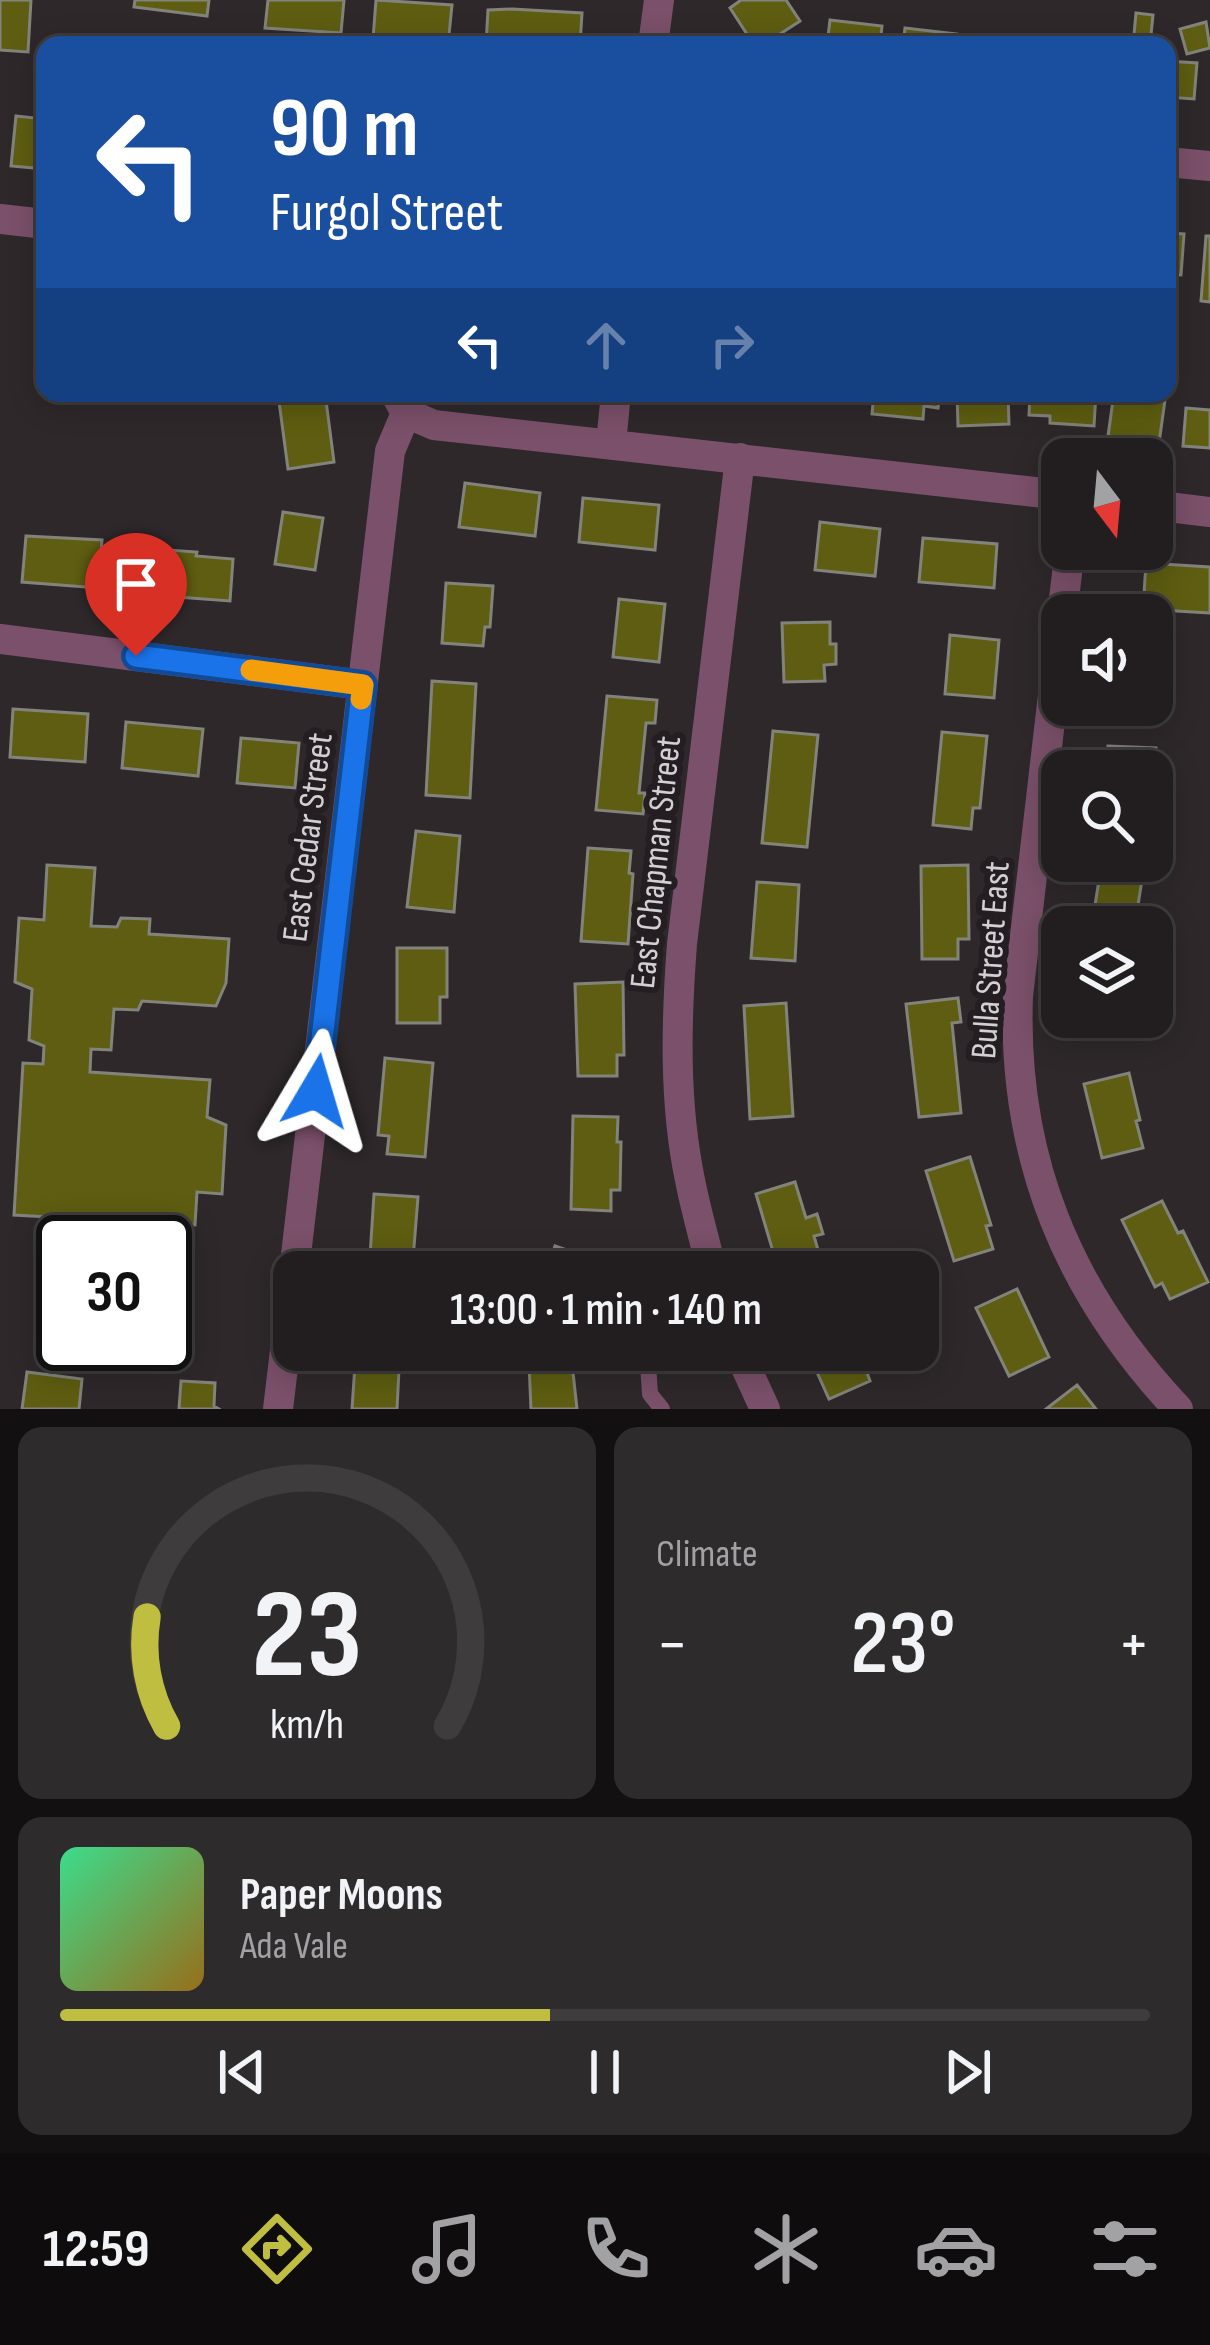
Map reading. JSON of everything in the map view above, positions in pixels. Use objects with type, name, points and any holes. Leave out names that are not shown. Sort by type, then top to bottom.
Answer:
[{"type":"street","points":[[654,36],[659,0]]},
{"type":"street","points":[[1176,163],[1210,166]]},
{"type":"street","points":[[0,220],[36,223]]},
{"type":"street","points":[[610,443],[615,402]]},
{"type":"street","points":[[400,403],[434,425],[1041,493]]},
{"type":"street","name":"East Cedar Street","points":[[297,1251],[390,451],[400,403]]},
{"type":"street","name":"East Chapman Street","points":[[707,1251],[689,1177],[677,1009],[740,458]]},
{"type":"street","points":[[1173,508],[1210,512]]},
{"type":"street","points":[[0,639],[363,685]]},
{"type":"street","name":"Bulla Street East","points":[[1049,726],[1018,996],[1016,1046],[1022,1095],[1044,1190],[1082,1283],[1127,1350],[1178,1409]]},
{"type":"street","name":"East Cedar Street","points":[[278,1409],[283,1371]]},
{"type":"street","points":[[748,1371],[765,1409]]},
{"type":"lane","points":[[648,1371],[650,1394],[662,1409]]},
{"type":"building","points":[[0,0],[31,0],[28,52],[0,50]]},
{"type":"building","points":[[135,0],[209,0],[207,16],[134,7]]},
{"type":"building","points":[[268,0],[344,0],[341,33],[265,28]]},
{"type":"building","points":[[376,0],[452,5],[449,36],[373,36]]},
{"type":"building","points":[[741,0],[786,0],[800,21],[777,36],[748,36],[730,8]]},
{"type":"building","points":[[488,10],[582,13],[581,36],[487,36]]},
{"type":"building","points":[[1136,13],[1153,15],[1151,36],[1134,36]]},
{"type":"building","points":[[830,20],[882,26],[881,36],[828,36]]},
{"type":"building","points":[[1206,22],[1210,48],[1187,54],[1180,29]]},
{"type":"building","points":[[905,28],[957,34],[957,36],[904,36]]},
{"type":"building","points":[[1176,62],[1197,63],[1194,99],[1176,98]]},
{"type":"building","points":[[16,116],[36,118],[36,168],[11,166]]},
{"type":"building","points":[[1176,234],[1184,234],[1181,275],[1176,275]]},
{"type":"building","points":[[1206,236],[1210,236],[1210,302],[1201,301]]},
{"type":"building","points":[[279,402],[326,402],[334,462],[288,469]]},
{"type":"building","points":[[873,402],[939,402],[938,408],[924,406],[923,419],[872,414]]},
{"type":"building","points":[[957,402],[1008,402],[1009,424],[958,426]]},
{"type":"building","points":[[1030,402],[1095,402],[1094,426],[1050,423],[1050,416],[1029,415]]},
{"type":"building","points":[[1113,402],[1165,402],[1160,438],[1108,436]]},
{"type":"building","points":[[1186,408],[1210,410],[1210,448],[1183,446]]},
{"type":"building","points":[[465,483],[540,493],[535,536],[459,527]]},
{"type":"building","points":[[583,498],[659,505],[655,550],[579,542]]},
{"type":"building","points":[[283,512],[323,518],[315,570],[275,564]]},
{"type":"building","points":[[820,522],[880,529],[875,576],[815,570]]},
{"type":"building","points":[[26,536],[102,540],[98,588],[22,582]]},
{"type":"building","points":[[923,538],[997,544],[994,588],[919,582]]},
{"type":"building","points":[[140,548],[233,559],[230,601],[137,594]]},
{"type":"building","points":[[1173,565],[1210,567],[1210,613],[1173,611],[1173,594],[1144,594],[1146,570],[1173,570]]},
{"type":"building","points":[[446,583],[493,586],[490,627],[485,627],[483,646],[442,643]]},
{"type":"building","points":[[619,599],[665,604],[659,662],[613,657]]},
{"type":"building","points":[[830,622],[836,664],[824,665],[825,681],[784,682],[782,623]]},
{"type":"building","points":[[950,635],[999,640],[994,698],[945,694]]},
{"type":"building","points":[[432,681],[476,684],[470,798],[426,795]]},
{"type":"building","points":[[607,696],[657,700],[655,723],[646,723],[639,793],[645,793],[643,814],[596,810]]},
{"type":"building","points":[[13,709],[88,714],[85,762],[10,757]]},
{"type":"building","points":[[126,722],[203,729],[198,776],[122,768]]},
{"type":"building","points":[[773,731],[818,735],[807,847],[762,843]]},
{"type":"building","points":[[942,732],[987,736],[980,808],[973,808],[971,829],[933,825]]},
{"type":"building","points":[[241,738],[299,743],[295,788],[237,783]]},
{"type":"building","points":[[1108,746],[1156,748],[1156,750],[1108,750]]},
{"type":"building","points":[[416,831],[460,836],[454,912],[407,907]]},
{"type":"building","points":[[588,848],[631,851],[628,944],[581,941]]},
{"type":"building","points":[[47,865],[95,868],[91,926],[117,927],[121,918],[150,919],[149,934],[229,939],[226,983],[216,1006],[142,1001],[138,1010],[114,1009],[111,1050],[91,1049],[90,1072],[210,1080],[207,1117],[226,1125],[222,1194],[197,1192],[195,1225],[192,1215],[14,1215],[23,1063],[43,1064],[44,1046],[29,1040],[32,989],[15,982],[19,918],[44,920]]},
{"type":"building","points":[[968,865],[969,939],[958,939],[958,959],[922,959],[921,866]]},
{"type":"building","points":[[757,882],[799,885],[795,961],[751,958]]},
{"type":"building","points":[[1099,882],[1142,882],[1138,906],[1095,906]]},
{"type":"building","points":[[397,948],[447,948],[447,997],[440,997],[440,1023],[397,1023]]},
{"type":"building","points":[[623,982],[624,1055],[617,1055],[617,1076],[578,1076],[575,984]]},
{"type":"building","points":[[958,998],[961,1022],[952,1023],[961,1113],[919,1117],[906,1004]]},
{"type":"building","points":[[786,1003],[793,1116],[750,1119],[744,1006]]},
{"type":"building","points":[[385,1058],[433,1063],[425,1157],[387,1154],[389,1136],[378,1135]]},
{"type":"building","points":[[1129,1073],[1143,1148],[1102,1158],[1084,1084]]},
{"type":"building","points":[[573,1116],[618,1117],[620,1190],[611,1190],[611,1211],[571,1209]]},
{"type":"building","points":[[970,1157],[991,1225],[986,1226],[993,1249],[954,1261],[926,1171]]},
{"type":"building","points":[[795,1182],[806,1218],[817,1214],[823,1234],[814,1236],[818,1251],[773,1251],[756,1194]]},
{"type":"building","points":[[374,1194],[418,1197],[414,1251],[370,1251]]},
{"type":"building","points":[[1162,1201],[1208,1282],[1170,1299],[1162,1283],[1155,1287],[1122,1220]]},
{"type":"building","points":[[1017,1289],[1049,1357],[1009,1376],[976,1308]]},
{"type":"building","points":[[355,1371],[399,1371],[397,1409],[352,1409]]},
{"type":"building","points":[[529,1371],[573,1371],[577,1409],[531,1409]]},
{"type":"building","points":[[816,1371],[866,1371],[870,1381],[829,1399]]},
{"type":"building","points":[[27,1372],[82,1379],[79,1409],[22,1409]]},
{"type":"building","points":[[181,1381],[215,1383],[214,1406],[219,1409],[179,1409]]},
{"type":"building","points":[[1077,1385],[1096,1409],[1046,1409]]},
{"type":"slow traffic","points":[[251,670],[363,685],[361,699]]},
{"type":"route","points":[[136,656],[363,685],[316,1091]]}]
